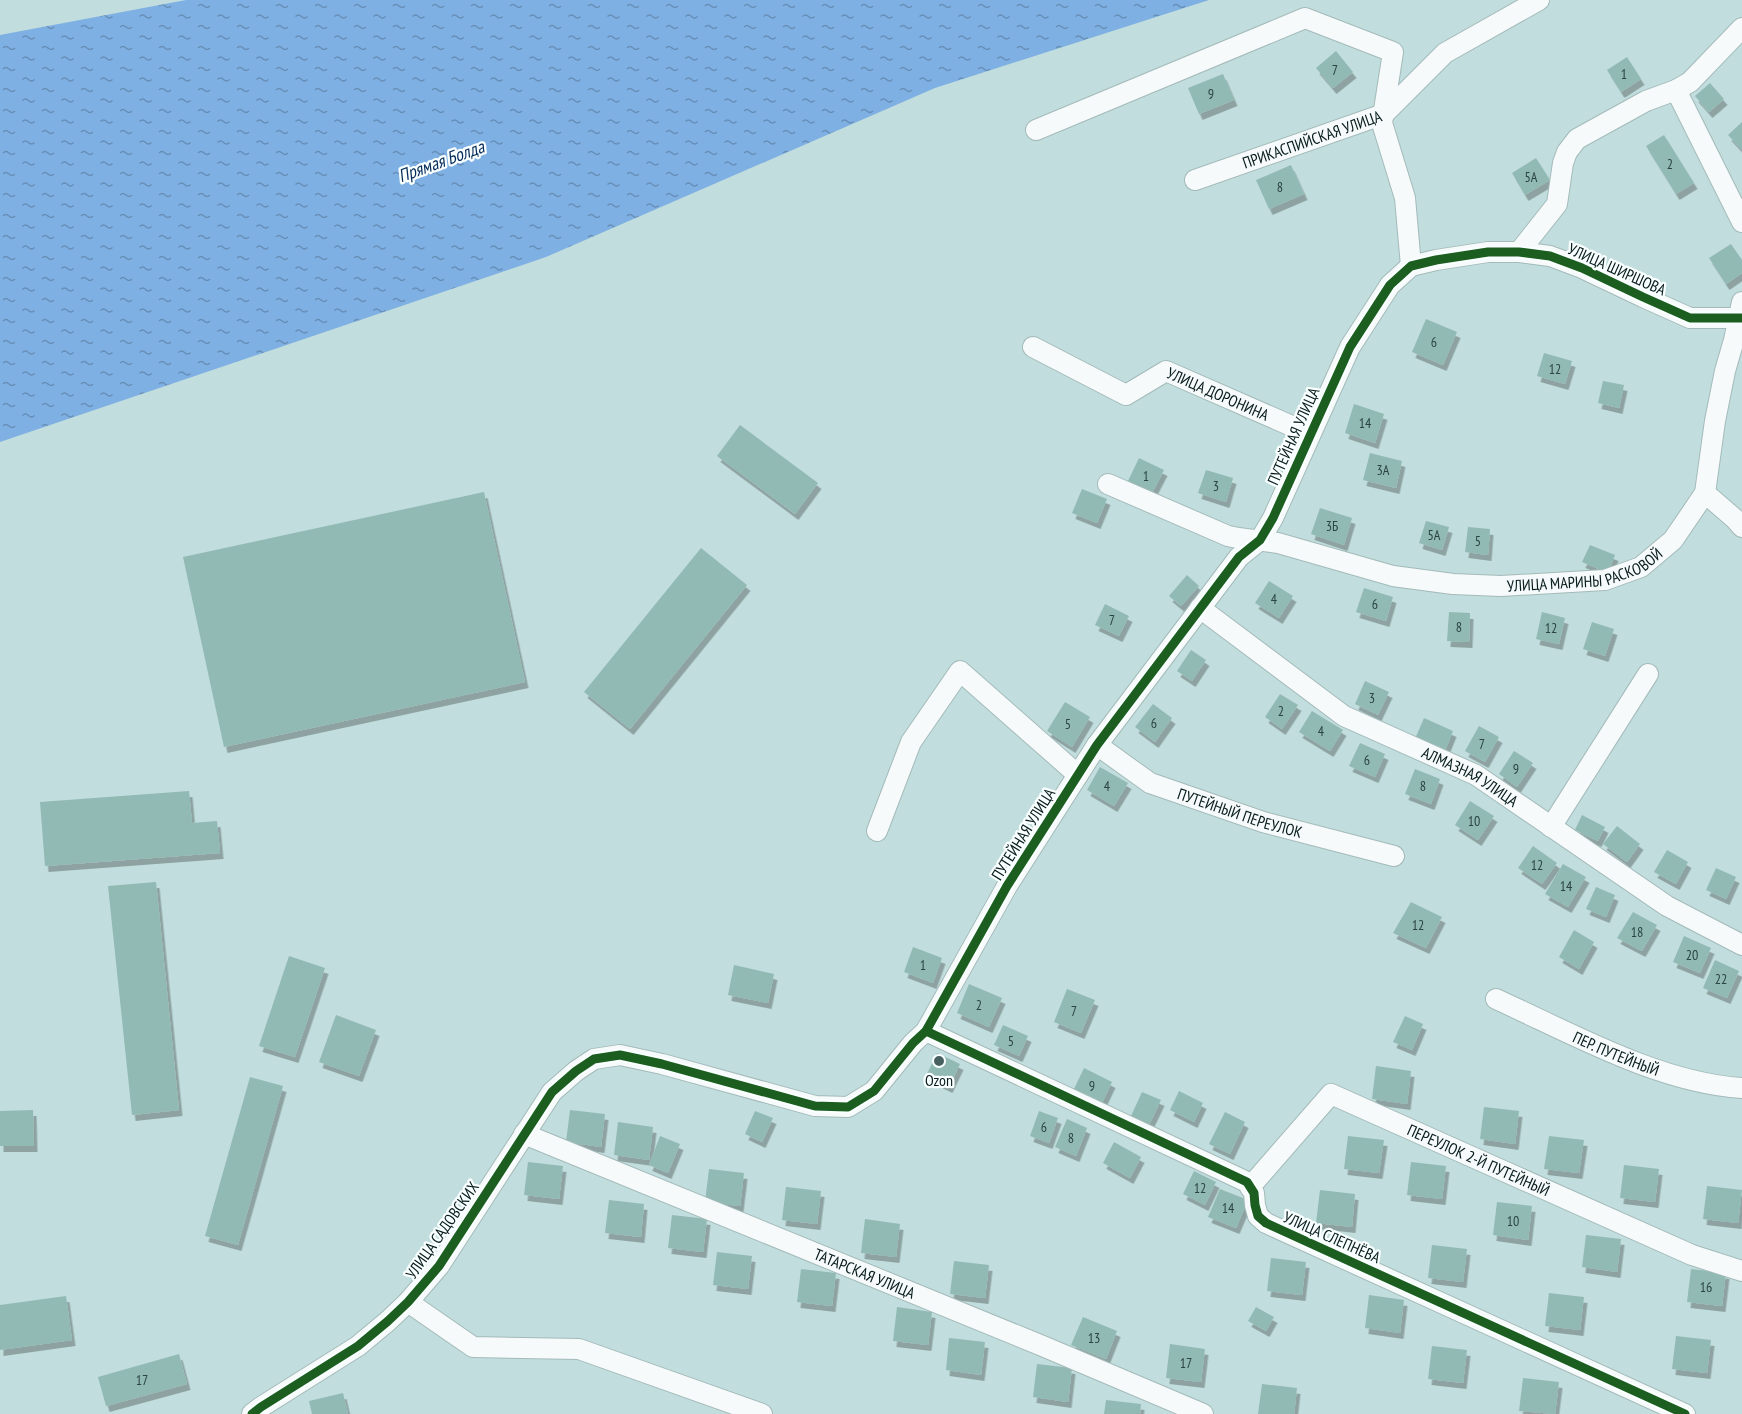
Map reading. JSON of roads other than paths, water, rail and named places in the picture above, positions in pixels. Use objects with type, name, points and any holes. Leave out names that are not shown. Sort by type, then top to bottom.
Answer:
[{"type":"street","name":"ПРИКАСПИЙСКАЯ УЛИЦА","points":[[1195,180],[1384,114],[1445,53],[1539,0]]},
{"type":"street","points":[[1036,130],[1305,18],[1393,52],[1382,123],[1405,198],[1411,266]]},
{"type":"street","points":[[1519,252],[1557,204],[1563,163],[1567,152],[1577,139],[1646,101],[1690,82],[1742,28]]},
{"type":"street","points":[[1676,90],[1742,222]]},
{"type":"street","name":"УЛИЦА ШИРШОВА","points":[[1411,266],[1488,252],[1519,252],[1550,256],[1690,318],[1741,313]]},
{"type":"street","name":"ПУТЕЙНАЯ УЛИЦА","points":[[525,1134],[552,1092],[576,1071],[594,1059],[620,1055],[662,1064],[815,1106],[848,1107],[874,1091],[913,1043],[926,1031],[1007,886],[1097,745],[1239,556],[1260,540],[1274,518],[1350,347],[1390,285],[1411,266]]},
{"type":"street","name":"УЛИЦА МАРИНЫ РАСКОВОЙ","points":[[1108,484],[1228,536],[1296,548],[1393,576],[1453,584],[1501,586],[1605,580],[1641,567],[1672,540],[1705,493],[1725,371],[1741,313]]},
{"type":"street","name":"УЛИЦА ДОРОНИНА","points":[[1034,347],[1126,395],[1166,371],[1310,434]]},
{"type":"street","points":[[1705,493],[1740,519]]},
{"type":"street","name":"АЛМАЗНАЯ УЛИЦА","points":[[1200,608],[1344,716],[1476,775],[1667,906],[1742,945]]},
{"type":"street","points":[[877,831],[911,742],[960,671],[1078,775]]},
{"type":"street","points":[[1551,826],[1648,674]]},
{"type":"street","name":"ПУТЕЙНЫЙ ПЕРЕУЛОК","points":[[1097,745],[1150,783],[1263,822],[1394,856]]},
{"type":"street","name":"ПЕР. ПУТЕЙНЫЙ","points":[[1496,999],[1616,1054],[1668,1074],[1725,1087],[1742,1088]]},
{"type":"street","points":[[926,1031],[1247,1182],[1251,1187]]},
{"type":"street","name":"ПЕРЕУЛОК 2-Й ПУТЕЙНЫЙ","points":[[1251,1187],[1331,1094],[1692,1255],[1742,1271]]},
{"type":"street","name":"УЛИЦА САДОВСКИХ","points":[[252,1414],[358,1346],[408,1302],[439,1266],[525,1134]]},
{"type":"street","name":"ТАТАРСКАЯ УЛИЦА","points":[[525,1134],[1203,1414]]},
{"type":"street","name":"УЛИЦА СЛЕПНЁВА","points":[[1251,1187],[1258,1216],[1266,1223],[1685,1414]]},
{"type":"street","points":[[408,1302],[473,1347],[579,1349],[762,1414]]},
{"type":"water","name":"Прямая Болда","points":[[186,0],[1209,0],[935,88],[546,257],[0,442],[0,35]]},
{"type":"place","name":"Ozon","points":[[939,1061]]}]
